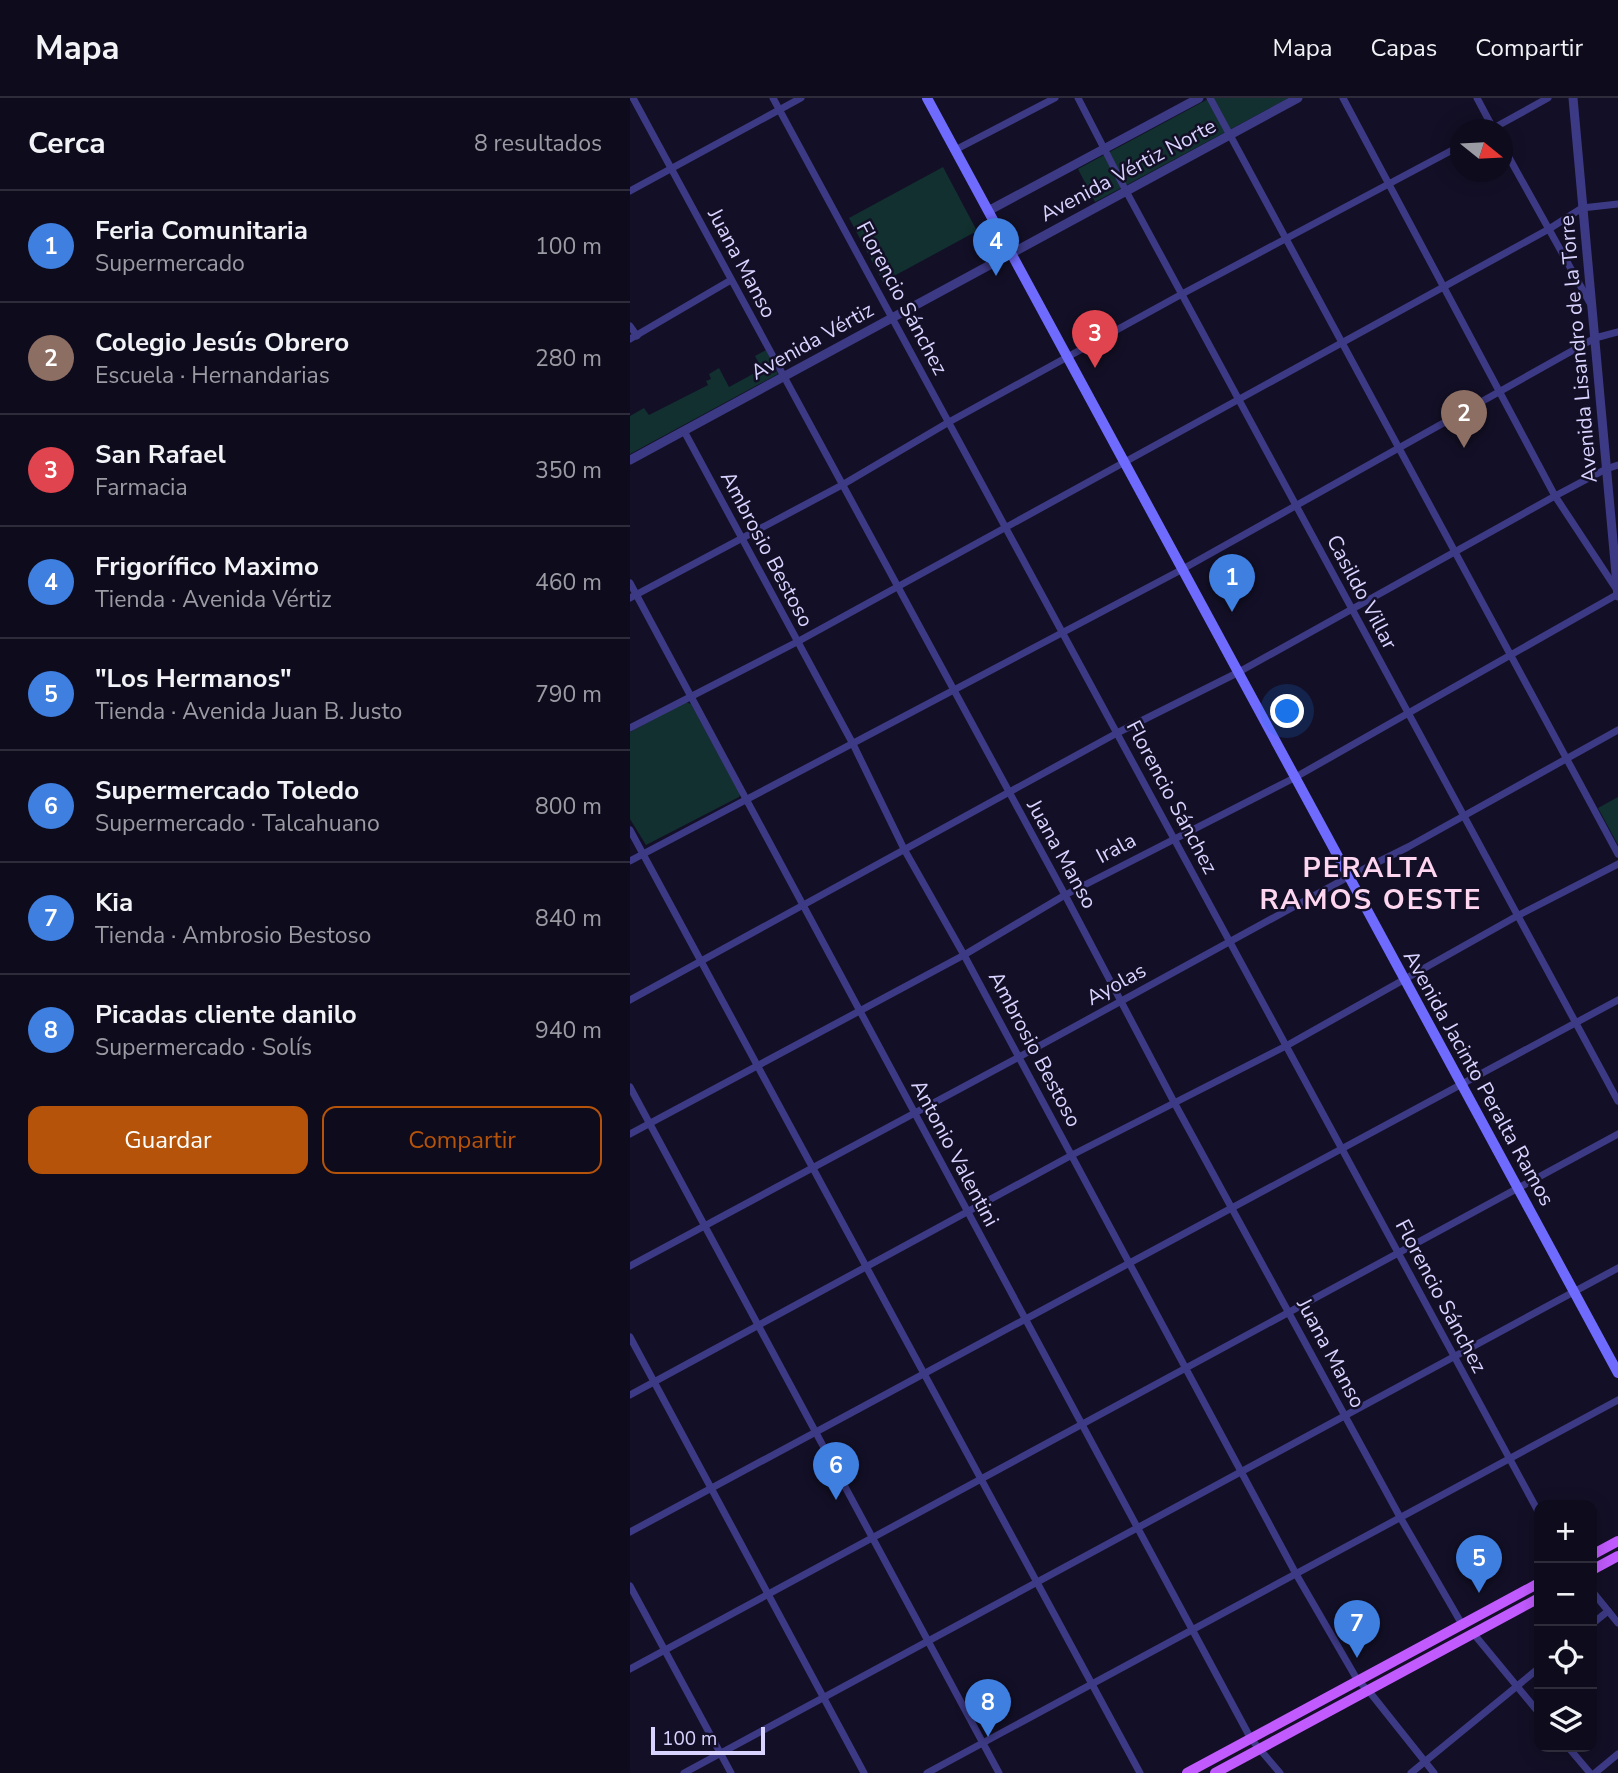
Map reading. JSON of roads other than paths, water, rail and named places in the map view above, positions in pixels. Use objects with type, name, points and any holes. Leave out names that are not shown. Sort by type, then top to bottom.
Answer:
[{"type":"main road","name":"Avenida Jacinto Peralta Ramos","points":[[927,98],[1618,1373]]},
{"type":"main road","points":[[1597,1552],[1618,1541]]},
{"type":"main road","points":[[1597,1567],[1618,1556]]},
{"type":"main road","points":[[1187,1773],[1534,1586]]},
{"type":"main road","points":[[1215,1773],[1534,1601]]},
{"type":"street","name":"Juana Manso","points":[[633,98],[1065,895],[1175,1104],[1400,1517],[1462,1625]]},
{"type":"street","name":"Florencio Sánchez","points":[[773,98],[1534,1504]]},
{"type":"street","points":[[630,191],[801,98]]},
{"type":"street","points":[[955,150],[1055,98]]},
{"type":"street","name":"Casildo Villar","points":[[1078,98],[1618,1101]]},
{"type":"street","points":[[988,211],[1199,98]]},
{"type":"street","points":[[1210,98],[1618,854]]},
{"type":"street","name":"Avenida Vértiz Norte","points":[[1011,253],[1298,98]]},
{"type":"street","points":[[1343,98],[1555,496],[1618,594]]},
{"type":"street","points":[[1477,98],[1487,119]]},
{"type":"street","points":[[1510,119],[1548,98]]},
{"type":"street","name":"Avenida Lisandro de la Torre","points":[[1573,98],[1618,594]]},
{"type":"street","points":[[633,596],[842,485],[949,422],[1182,294],[1450,152]]},
{"type":"street","points":[[1513,163],[1591,305]]},
{"type":"street","points":[[630,728],[797,642],[1342,344],[1583,208],[1618,204]]},
{"type":"street","name":"Avenida Vértiz","points":[[630,460],[1011,253]]},
{"type":"street","points":[[630,327],[634,338],[731,280]]},
{"type":"street","points":[[630,861],[1181,570],[1594,338],[1618,332]]},
{"type":"street","name":"Ambrosio Bestoso","points":[[684,431],[853,744],[904,849],[964,955],[1296,1574],[1358,1681],[1434,1773]]},
{"type":"street","points":[[630,1000],[1117,733],[1237,673],[1555,496],[1618,465]]},
{"type":"street","name":"Antonio Valentini","points":[[630,583],[633,596],[747,798],[858,1012],[1192,1630],[1251,1738],[1280,1773]]},
{"type":"street","name":"Irala","points":[[630,1134],[964,955],[1065,895],[1294,778],[1618,594]]},
{"type":"street","name":"Ayolas","points":[[630,1266],[1408,847],[1618,730]]},
{"type":"street","points":[[630,830],[1140,1773]]},
{"type":"street","points":[[630,1395],[1072,1155],[1286,1046],[1517,916],[1618,864]]},
{"type":"street","points":[[630,1532],[1618,1000]]},
{"type":"street","points":[[630,1087],[999,1773]]},
{"type":"street","points":[[630,1668],[1618,1133]]},
{"type":"street","points":[[684,1773],[1618,1268]]},
{"type":"street","points":[[630,1338],[864,1773]]},
{"type":"street","points":[[927,1773],[1618,1400]]},
{"type":"street","points":[[630,1586],[731,1773]]},
{"type":"street","points":[[1597,1597],[1618,1623]]},
{"type":"street","points":[[1597,1620],[1608,1611]]},
{"type":"street","points":[[1462,1625],[1474,1633],[1534,1707]]},
{"type":"street","points":[[1411,1773],[1534,1672]]},
{"type":"street","points":[[1573,1752],[1593,1773],[1618,1754]]},
{"type":"place","name":"Frigorífico Maximo","points":[[996,276]]},
{"type":"place","name":"San Rafael","points":[[1095,368]]},
{"type":"place","name":"Colegio Jesús Obrero","points":[[1464,448]]},
{"type":"place","name":"Feria Comunitaria","points":[[1232,612]]},
{"type":"place","name":"Supermercado Toledo","points":[[836,1500]]},
{"type":"place","name":"\"Los Hermanos\"","points":[[1479,1593]]},
{"type":"place","name":"Kia","points":[[1357,1658]]},
{"type":"place","name":"Picadas cliente danilo","points":[[988,1737]]},
{"type":"district","name":"PERALTA RAMOS OESTE","points":[[1371,884]]}]
